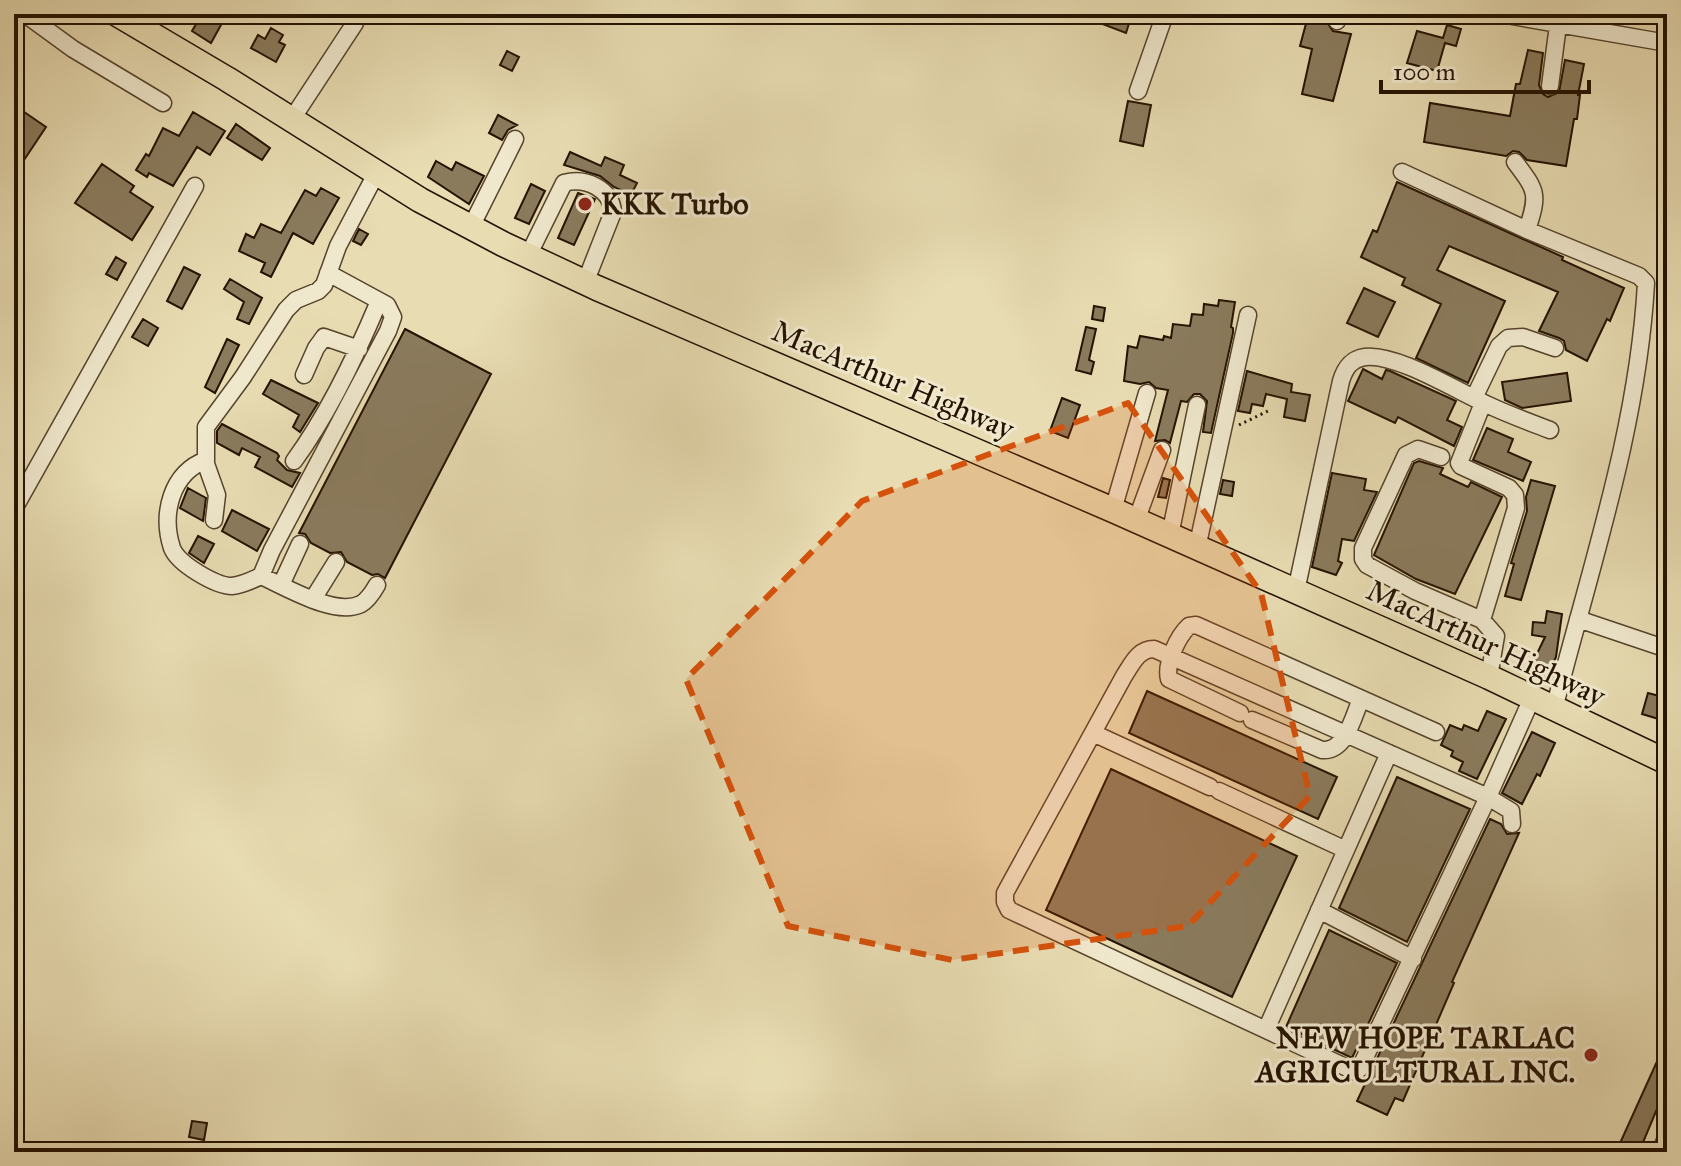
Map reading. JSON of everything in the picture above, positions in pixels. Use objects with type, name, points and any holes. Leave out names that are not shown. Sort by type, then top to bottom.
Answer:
[{"type":"highway","name":"MacArthur Highway","points":[[117,14],[420,200],[528,256],[1170,535],[1666,758]]},
{"type":"street","points":[[25,14],[73,49],[163,103]]},
{"type":"street","points":[[1138,91],[1165,14]]},
{"type":"street","points":[[1501,14],[1565,22],[1667,43]]},
{"type":"street","points":[[1550,86],[1565,22]]},
{"type":"street","points":[[292,119],[355,23]]},
{"type":"street","points":[[471,227],[515,139]]},
{"type":"street","points":[[1515,162],[1534,187],[1536,195],[1527,230]]},
{"type":"street","points":[[214,520],[217,495],[206,460],[206,427],[286,310],[296,300],[318,291],[324,285],[338,246],[377,172]]},
{"type":"street","points":[[1402,172],[1527,230],[1639,276],[1646,283],[1643,341],[1621,459],[1554,709]]},
{"type":"street","points":[[528,256],[564,183],[575,180],[589,183],[605,191],[612,202],[613,212],[585,283]]},
{"type":"street","points":[[14,509],[195,186]]},
{"type":"street","points":[[206,460],[191,467],[168,500],[172,548],[181,562],[229,586],[242,584],[261,576],[388,331],[393,312],[328,273]]},
{"type":"street","points":[[294,461],[359,349],[379,301]]},
{"type":"street","points":[[1197,548],[1248,315]]},
{"type":"street","points":[[304,375],[324,337],[359,349]]},
{"type":"street","points":[[1449,459],[1478,401],[1499,346],[1508,338],[1523,337],[1555,348]]},
{"type":"street","points":[[1296,591],[1345,367],[1356,359],[1383,358],[1550,430]]},
{"type":"street","points":[[1113,510],[1147,393]]},
{"type":"street","points":[[1170,535],[1197,405]]},
{"type":"street","points":[[1482,620],[1516,508],[1515,495],[1509,488],[1449,459],[1418,449],[1406,455],[1363,548],[1363,559],[1367,565],[1415,591],[1482,620],[1496,636],[1489,677]]},
{"type":"street","points":[[1136,521],[1162,450]]},
{"type":"street","points":[[281,585],[300,544]]},
{"type":"street","points":[[313,599],[336,562]]},
{"type":"street","points":[[261,576],[337,607],[365,603],[377,585]]},
{"type":"street","points":[[1578,619],[1667,649]]},
{"type":"street","points":[[1361,699],[1337,748],[1322,750],[1169,679],[1167,669],[1185,629],[1196,625],[1436,732]]},
{"type":"street","points":[[1512,824],[1511,811],[1488,797],[1150,649],[1137,657],[1093,733],[1005,893],[1005,902],[1009,910],[1356,1072],[1413,959],[1488,797],[1532,698]]},
{"type":"street","points":[[1093,733],[1346,850]]},
{"type":"street","points":[[1266,1030],[1389,753]]},
{"type":"street","points":[[1319,910],[1413,959]]},
{"type":"street","points":[[1660,1152],[1667,1136]]},
{"type":"path","points":[[1222,436],[1268,411]]},
{"type":"highlighted area","points":[[1128,403],[1261,593],[1310,796],[1188,926],[952,960],[788,926],[686,679],[862,501]]},
{"type":"building","points":[[202,14],[227,14],[211,43],[192,31]]},
{"type":"building","points":[[1100,14],[1132,14],[1126,33],[1097,22]]},
{"type":"building","points":[[1308,16],[1326,21],[1333,31],[1351,34],[1333,101],[1302,94],[1312,49],[1300,46]]},
{"type":"building","points":[[1447,25],[1461,29],[1456,46],[1445,43],[1437,71],[1407,63],[1417,31],[1443,38]]},
{"type":"building","points":[[271,28],[283,35],[279,42],[285,45],[276,62],[251,48],[258,35],[265,39]]},
{"type":"building","points":[[1528,50],[1543,53],[1539,85],[1548,97],[1559,92],[1565,60],[1584,64],[1577,119],[1574,119],[1566,166],[1527,160],[1519,152],[1513,151],[1506,156],[1424,142],[1430,103],[1510,116],[1516,84],[1520,84]]},
{"type":"building","points":[[507,51],[519,57],[512,71],[500,65]]},
{"type":"building","points":[[1128,101],[1151,105],[1143,146],[1120,141]]},
{"type":"building","points":[[14,105],[46,127],[14,175]]},
{"type":"building","points":[[193,112],[225,131],[210,155],[197,147],[173,186],[149,173],[147,177],[136,170],[146,154],[149,156],[163,128],[179,136]]},
{"type":"building","points":[[498,115],[517,125],[508,130],[502,140],[489,133]]},
{"type":"building","points":[[236,124],[270,148],[262,160],[227,138]]},
{"type":"building","points":[[570,152],[601,166],[605,157],[624,165],[620,175],[637,183],[631,195],[600,176],[564,165]]},
{"type":"building","points":[[436,161],[452,170],[456,162],[484,176],[469,204],[428,177]]},
{"type":"building","points":[[102,164],[134,186],[130,192],[153,207],[132,240],[75,203]]},
{"type":"building","points":[[1397,182],[1624,288],[1610,321],[1607,319],[1587,361],[1566,350],[1564,341],[1539,331],[1558,292],[1449,246],[1437,270],[1505,301],[1468,383],[1416,358],[1441,304],[1402,285],[1405,278],[1361,257],[1373,230],[1377,232]]},
{"type":"building","points":[[531,184],[545,191],[529,224],[515,218]]},
{"type":"building","points":[[321,188],[339,198],[313,244],[293,233],[271,277],[261,272],[265,263],[239,251],[246,234],[254,238],[261,224],[281,233],[305,190],[316,196]]},
{"type":"building","points":[[578,193],[595,199],[574,245],[558,238]]},
{"type":"building","points":[[359,229],[368,234],[361,245],[353,241]]},
{"type":"building","points":[[116,257],[126,263],[117,280],[106,274]]},
{"type":"building","points":[[184,267],[200,275],[182,309],[167,301]]},
{"type":"building","points":[[230,279],[262,298],[249,324],[237,319],[244,302],[224,289]]},
{"type":"building","points":[[1364,288],[1395,302],[1378,337],[1347,323]]},
{"type":"building","points":[[1219,300],[1235,302],[1233,333],[1211,433],[1203,432],[1207,401],[1200,394],[1194,394],[1187,402],[1181,401],[1170,443],[1155,441],[1168,390],[1156,388],[1149,382],[1124,381],[1128,346],[1137,348],[1140,336],[1163,340],[1164,336],[1171,338],[1173,324],[1190,326],[1192,314],[1203,315],[1204,304],[1218,306]]},
{"type":"building","points":[[1094,306],[1105,308],[1103,321],[1092,319]]},
{"type":"building","points":[[143,319],[158,328],[148,346],[132,337]]},
{"type":"building","points":[[1086,327],[1096,329],[1089,360],[1094,362],[1091,374],[1076,370]]},
{"type":"building","points":[[405,329],[491,374],[385,578],[347,562],[341,552],[330,553],[311,543],[305,534],[299,533]]},
{"type":"building","points":[[227,339],[239,345],[215,393],[205,387]]},
{"type":"building","points":[[1363,369],[1382,379],[1386,370],[1390,371],[1456,401],[1447,420],[1462,427],[1454,446],[1398,417],[1395,423],[1348,401]]},
{"type":"building","points":[[1247,371],[1292,384],[1291,392],[1310,395],[1305,421],[1284,417],[1287,399],[1266,394],[1263,406],[1252,404],[1250,413],[1238,411]]},
{"type":"building","points":[[1567,373],[1571,401],[1522,408],[1505,400],[1502,382]]},
{"type":"building","points":[[271,380],[318,403],[300,432],[293,427],[299,415],[263,394]]},
{"type":"building","points":[[1062,398],[1080,405],[1068,438],[1050,431]]},
{"type":"building","points":[[222,424],[277,453],[277,460],[287,470],[300,473],[292,487],[255,467],[260,457],[242,448],[239,455],[217,443],[217,431]]},
{"type":"building","points":[[1487,428],[1513,439],[1508,452],[1531,462],[1523,481],[1473,460]]},
{"type":"building","points":[[1419,461],[1443,468],[1440,474],[1468,487],[1471,482],[1502,497],[1455,594],[1416,579],[1374,555],[1414,463]]},
{"type":"building","points":[[1332,473],[1366,479],[1364,490],[1377,492],[1354,541],[1342,539],[1338,561],[1342,563],[1336,575],[1312,567]]},
{"type":"building","points":[[1163,478],[1170,480],[1166,498],[1158,497]]},
{"type":"building","points":[[1223,480],[1234,482],[1232,496],[1220,494]]},
{"type":"building","points":[[1531,480],[1555,486],[1521,600],[1505,596],[1514,564],[1511,563],[1527,511],[1526,497]]},
{"type":"building","points":[[188,488],[206,498],[203,521],[180,508]]},
{"type":"building","points":[[232,510],[269,529],[257,551],[222,531]]},
{"type":"building","points":[[198,536],[214,544],[204,563],[189,553]]},
{"type":"building","points":[[1547,611],[1562,614],[1556,657],[1547,678],[1526,669],[1545,637],[1532,635],[1533,622],[1545,623]]},
{"type":"building","points":[[1147,691],[1337,777],[1318,819],[1129,733]]},
{"type":"building","points":[[1648,693],[1667,698],[1665,721],[1642,714]]},
{"type":"building","points":[[1487,711],[1506,719],[1477,779],[1459,771],[1463,762],[1451,756],[1453,751],[1441,745],[1450,725],[1462,730],[1464,725],[1478,731]]},
{"type":"building","points":[[1532,732],[1555,743],[1540,776],[1537,774],[1522,804],[1502,793]]},
{"type":"building","points":[[1111,769],[1297,856],[1232,997],[1046,910]]},
{"type":"building","points":[[1397,777],[1470,809],[1407,942],[1339,908]]},
{"type":"building","points":[[1490,819],[1501,824],[1507,834],[1519,833],[1403,1101],[1395,1098],[1387,1115],[1357,1101]]},
{"type":"building","points":[[1329,930],[1397,963],[1352,1058],[1286,1027]]},
{"type":"building","points":[[1659,1057],[1667,1060],[1667,1085],[1639,1152],[1616,1152]]},
{"type":"building","points":[[192,1121],[207,1123],[204,1140],[189,1137]]},
{"type":"place","name":"KKK Turbo","points":[[585,204]]},
{"type":"place","name":"NEW HOPE TARLAC AGRICULTURAL INC.","points":[[1591,1055]]}]
